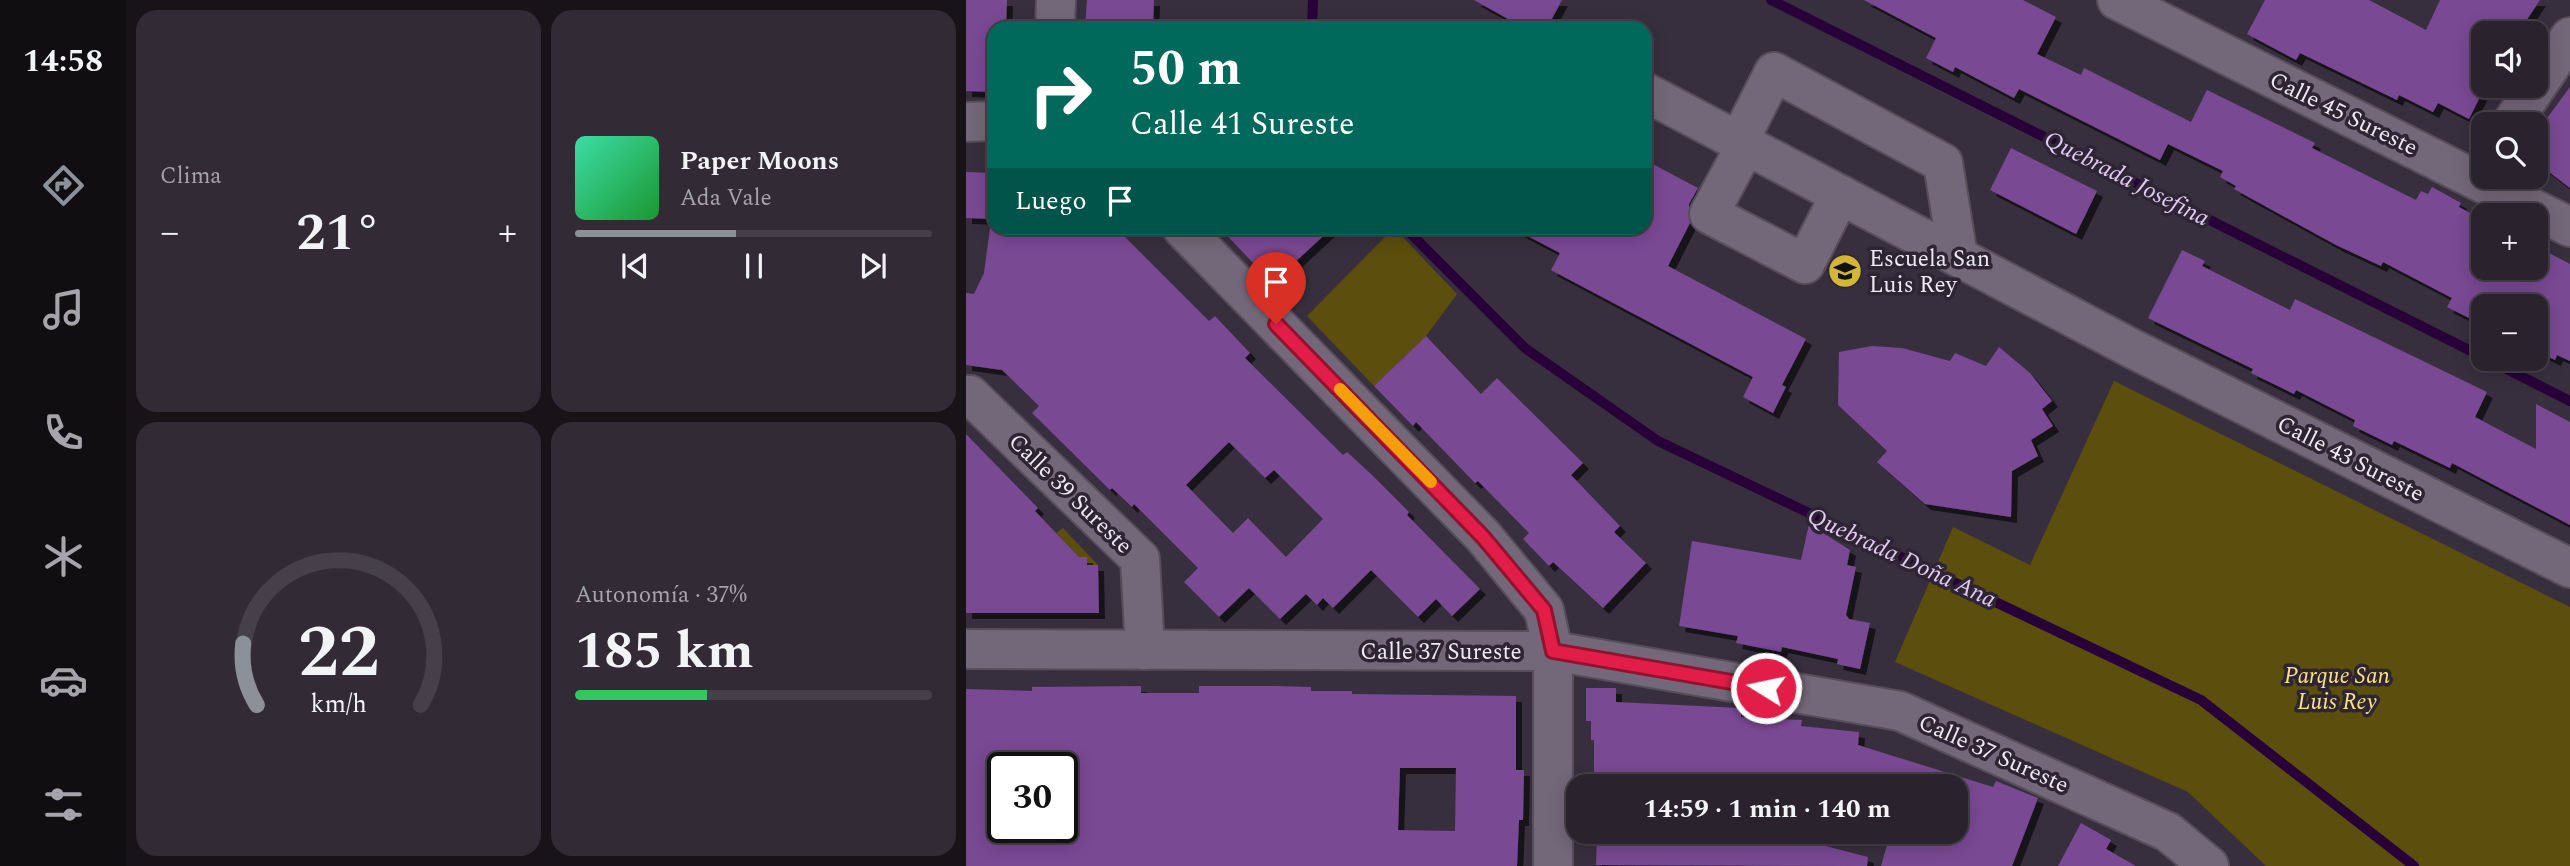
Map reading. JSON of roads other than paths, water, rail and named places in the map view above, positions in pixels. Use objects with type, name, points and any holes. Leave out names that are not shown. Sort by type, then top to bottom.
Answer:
[{"type":"street","points":[[1055,21],[1056,0]]},
{"type":"street","name":"Calle 45 Sureste","points":[[2117,0],[2471,167]]},
{"type":"street","points":[[2519,112],[2570,37]]},
{"type":"street","points":[[1840,195],[1805,264],[1709,214],[1774,72],[1943,163],[1958,257]]},
{"type":"street","name":"Calle 43 Sureste","points":[[1652,96],[2131,348],[2570,568]]},
{"type":"street","points":[[966,122],[987,121]]},
{"type":"street","name":"Calle 45 Sureste","points":[[2508,189],[2570,227]]},
{"type":"street","points":[[1189,235],[1483,537],[1544,610],[1553,651],[1553,866]]},
{"type":"street","name":"Calle 39 Sureste","points":[[966,395],[970,395],[1140,559],[1145,650]]},
{"type":"street","name":"Calle 37 Sureste","points":[[966,649],[1553,651],[1900,711],[2168,832],[2209,866]]},
{"type":"waterway","name":"Quebrada Doña Ana","points":[[1312,21],[1313,0]]},
{"type":"waterway","name":"Quebrada Josefina","points":[[1771,0],[2471,351]]},
{"type":"waterway","name":"Quebrada Doña Ana","points":[[1412,235],[1525,348],[1658,441],[2201,700],[2414,866]]},
{"type":"waterway","name":"Quebrada Josefina","points":[[2511,371],[2570,401]]},
{"type":"place","name":"Escuela San Luis Rey","points":[[1845,271]]},
{"type":"park label","name":"Parque San Luis Rey","points":[[2337,688]]}]
